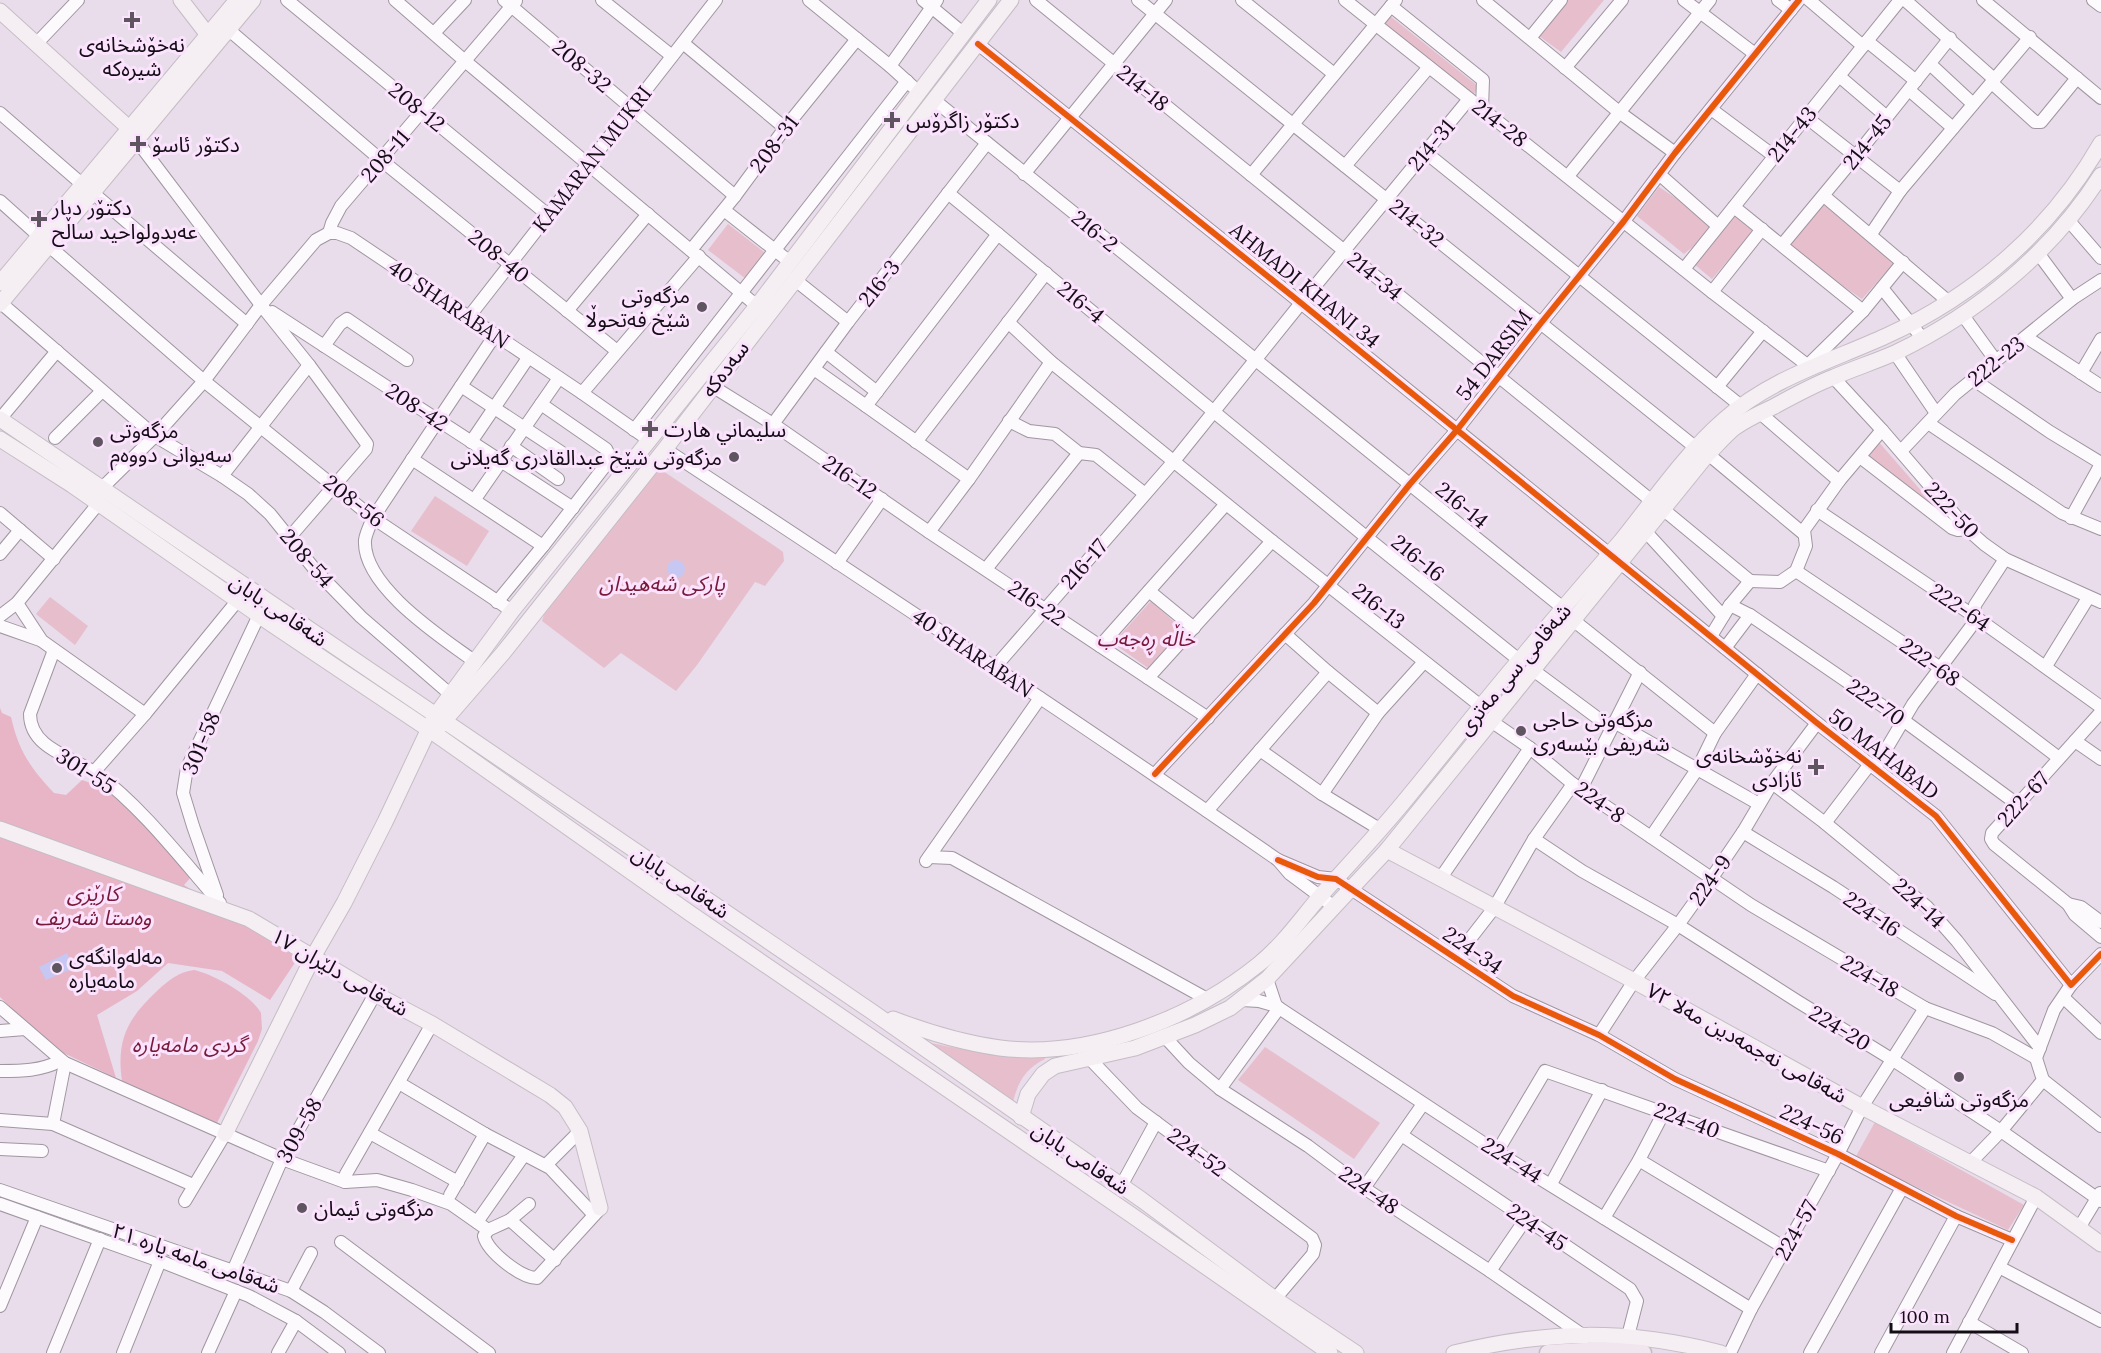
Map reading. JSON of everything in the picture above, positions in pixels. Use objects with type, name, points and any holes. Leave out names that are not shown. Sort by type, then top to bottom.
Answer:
[{"type":"highway","points":[[1548,1353],[1602,1350],[1643,1353]]},
{"type":"main road","points":[[181,0],[208,35]]},
{"type":"main road","points":[[133,135],[237,0]]},
{"type":"main road","points":[[1,303],[44,241],[133,135],[229,30],[253,0]]},
{"type":"main road","name":"سەدەکە","points":[[434,727],[502,653],[665,449],[794,279],[832,219],[919,93],[989,0]]},
{"type":"main road","name":"سەدەکە","points":[[845,201],[934,100],[1011,0]]},
{"type":"main road","points":[[2,16],[37,44],[133,135]]},
{"type":"main road","name":"شەقامی سی مەتری","points":[[871,1011],[917,1029],[1003,1048],[1030,1049],[1091,1044],[1164,1021],[1207,999],[1258,965],[1279,946],[1320,896],[1381,830],[1519,660],[1568,614],[1741,406],[1809,367],[1912,324],[1992,272],[2026,242],[2053,213],[2078,180],[2101,143]]},
{"type":"main road","name":"شەقامی سی مەتری","points":[[1702,451],[1760,413],[1833,377],[1895,353],[1923,339],[1962,314],[2038,253],[2083,204],[2101,175]]},
{"type":"main road","name":"سەدەکە","points":[[434,727],[450,694],[512,611],[790,262],[832,219]]},
{"type":"main road","points":[[0,283],[44,241]]},
{"type":"main road","points":[[1777,384],[1779,395],[1785,400]]},
{"type":"main road","name":"شەقامی بابان","points":[[0,419],[100,496],[434,727],[703,897],[871,1011],[1142,1200],[1275,1299],[1355,1353]]},
{"type":"main road","points":[[0,439],[100,496],[259,615],[434,727],[690,914],[1130,1214],[1329,1353]]},
{"type":"main road","name":"شەقامی سی مەتری","points":[[1615,558],[1646,532],[1659,506]]},
{"type":"main road","points":[[560,550],[575,562]]},
{"type":"main road","name":"شەقامی سی مەتری","points":[[1021,1117],[1028,1094],[1043,1074],[1055,1066],[1135,1048],[1215,1016],[1242,1000],[1267,979],[1387,850],[1533,670],[1568,614]]},
{"type":"main road","points":[[225,1134],[313,957],[344,903],[434,727]]},
{"type":"main road","name":"شەقامی دلێران ١٧","points":[[0,829],[70,856],[221,906],[249,919],[550,1095],[565,1107],[580,1131],[597,1212]]},
{"type":"main road","name":"شەقامی نەجمەدین مەلا ٧٢","points":[[1387,850],[1634,981],[1862,1107],[2036,1197],[2101,1244]]},
{"type":"main road","points":[[690,914],[701,908],[703,897]]},
{"type":"main road","points":[[723,936],[720,931],[721,924],[728,918],[734,918]]},
{"type":"main road","points":[[1133,1032],[1132,1040],[1135,1048]]},
{"type":"main road","points":[[1110,1201],[1121,1186]]},
{"type":"main road","points":[[1130,1214],[1134,1206],[1142,1200]]},
{"type":"main road","points":[[1454,1353],[1520,1340],[1581,1334],[1629,1336],[1690,1345],[1721,1353]]},
{"type":"street","points":[[37,44],[78,0]]},
{"type":"street","name":"208-12","points":[[287,0],[548,215]]},
{"type":"street","points":[[395,0],[757,306]]},
{"type":"street","points":[[434,33],[465,0]]},
{"type":"street","name":"KAMARAN MUKRI","points":[[468,318],[716,0]]},
{"type":"street","points":[[809,0],[890,66],[919,93]]},
{"type":"street","name":"214-18","points":[[1036,0],[1251,176]]},
{"type":"street","name":"214-32","points":[[1138,0],[1804,534]]},
{"type":"street","points":[[1024,174],[1166,0]]},
{"type":"street","points":[[1242,0],[1334,74]]},
{"type":"street","name":"214-28","points":[[1345,0],[1809,367]]},
{"type":"street","points":[[1484,0],[1619,112],[1675,153]]},
{"type":"street","points":[[1530,38],[1562,0]]},
{"type":"street","points":[[1565,68],[1622,0]]},
{"type":"street","points":[[1684,0],[1755,54]]},
{"type":"street","points":[[1568,177],[1710,0]]},
{"type":"street","points":[[1778,0],[1791,10]]},
{"type":"street","name":"54 DARSIM","points":[[1155,774],[1327,586],[1456,430],[1799,0]]},
{"type":"street","points":[[1809,0],[1913,85],[1953,128]]},
{"type":"street","name":"214-43","points":[[1684,269],[1900,0]]},
{"type":"street","points":[[1905,0],[1950,38],[2035,122],[2041,123],[2077,78]]},
{"type":"street","points":[[1983,0],[2101,98]]},
{"type":"street","points":[[2093,0],[2101,6]]},
{"type":"street","name":"208-11","points":[[329,233],[341,206],[423,112],[511,2]]},
{"type":"street","name":"208-32","points":[[511,2],[735,196]]},
{"type":"street","points":[[610,2],[672,56]]},
{"type":"street","points":[[890,66],[930,2],[964,34]]},
{"type":"street","points":[[1251,176],[1393,3],[1483,80],[1482,108]]},
{"type":"street","name":"208-40","points":[[229,30],[381,160],[617,351]]},
{"type":"street","points":[[1871,234],[1900,191],[2030,37]]},
{"type":"street","name":"214-45","points":[[1782,245],[1856,157],[1950,38]]},
{"type":"street","name":"208-31","points":[[582,393],[695,253],[785,128],[857,39]]},
{"type":"street","points":[[683,43],[785,128]]},
{"type":"street","name":"AHMADI KHANI 34","points":[[978,44],[1615,558]]},
{"type":"street","points":[[1930,64],[1973,104]]},
{"type":"street","points":[[1345,166],[1429,67]]},
{"type":"street","points":[[1839,76],[1887,117]]},
{"type":"street","points":[[634,430],[907,81]]},
{"type":"street","name":"214-31","points":[[1256,360],[1469,99]]},
{"type":"street","name":"216-2","points":[[934,100],[1256,360]]},
{"type":"street","points":[[1711,109],[1774,156]]},
{"type":"street","points":[[0,113],[247,324]]},
{"type":"street","points":[[1806,117],[1900,191]]},
{"type":"street","points":[[133,135],[366,442],[367,447],[289,538]]},
{"type":"street","name":"216-3","points":[[773,424],[848,322],[987,142]]},
{"type":"street","points":[[1425,152],[1741,406]]},
{"type":"street","points":[[1659,174],[1718,226]]},
{"type":"street","name":"214-34","points":[[1251,176],[1750,581]]},
{"type":"street","name":"216-4","points":[[948,193],[1215,411]]},
{"type":"street","points":[[1824,196],[1948,302]]},
{"type":"street","name":"208-56","points":[[0,201],[204,381],[334,487],[373,518],[512,611]]},
{"type":"street","points":[[1734,207],[1863,311]]},
{"type":"street","points":[[724,210],[790,262]]},
{"type":"street","points":[[567,310],[648,214]]},
{"type":"street","points":[[2069,221],[2101,258]]},
{"type":"street","points":[[1712,292],[1762,229]]},
{"type":"street","points":[[0,616],[17,603],[54,559],[100,496],[204,381],[261,305],[316,240],[329,233]]},
{"type":"street","name":"40 SHARABAN","points":[[329,233],[351,238],[649,440]]},
{"type":"street","points":[[866,406],[998,234]]},
{"type":"street","points":[[2038,253],[2072,299]]},
{"type":"street","points":[[1809,367],[1863,311],[1903,262]]},
{"type":"street","points":[[916,442],[1046,273]]},
{"type":"street","points":[[794,279],[848,322]]},
{"type":"street","name":"222-23","points":[[1901,451],[1955,394],[2072,299],[2101,280]]},
{"type":"street","points":[[1882,288],[1923,339]]},
{"type":"street","name":"208-54","points":[[1,303],[155,436],[248,494],[270,514],[315,571],[361,617],[450,694]]},
{"type":"street","name":"208-42","points":[[261,305],[573,508]]},
{"type":"street","points":[[1962,314],[1996,361]]},
{"type":"street","points":[[324,346],[340,324],[347,319],[407,360]]},
{"type":"street","name":"216-13","points":[[1008,322],[1051,362],[1327,586],[1482,707]]},
{"type":"street","points":[[1718,387],[1763,331]]},
{"type":"street","points":[[474,661],[397,602],[382,584],[368,558],[365,540],[373,518],[495,335]]},
{"type":"street","points":[[2026,337],[2101,386]]},
{"type":"street","points":[[2081,373],[2101,339]]},
{"type":"street","points":[[0,419],[57,351]]},
{"type":"street","points":[[826,352],[877,392]]},
{"type":"street","points":[[1895,353],[1936,413]]},
{"type":"street","points":[[471,442],[528,358]]},
{"type":"street","name":"216-17","points":[[994,667],[1174,461],[1256,360]]},
{"type":"street","name":"216-14","points":[[1256,360],[1715,733]]},
{"type":"street","points":[[929,532],[1051,362]]},
{"type":"street","points":[[222,476],[309,364]]},
{"type":"street","points":[[814,369],[969,479]]},
{"type":"street","name":"222-50","points":[[1833,377],[1901,451],[1967,529],[2005,560],[2101,602]]},
{"type":"street","points":[[475,500],[559,378]]},
{"type":"street","points":[[1974,380],[2101,464],[2071,518]]},
{"type":"street","points":[[460,386],[570,458]]},
{"type":"street","name":"216-12","points":[[712,386],[773,424],[986,569]]},
{"type":"street","points":[[55,438],[102,391]]},
{"type":"street","points":[[497,602],[608,462],[609,455],[606,450],[541,404]]},
{"type":"street","name":"216-16","points":[[1215,411],[1519,660]]},
{"type":"street","points":[[1760,413],[1839,481]]},
{"type":"street","points":[[1009,421],[1029,431],[1055,434],[1079,453],[1096,455],[1145,494]]},
{"type":"street","points":[[1928,423],[2071,518],[2101,529]]},
{"type":"street","points":[[1711,636],[1726,610],[1750,581],[1780,582],[1796,571],[1806,546],[1804,530],[1839,481],[1882,430]]},
{"type":"street","points":[[511,446],[558,479]]},
{"type":"street","name":"40 SHARABAN","points":[[665,449],[1155,774],[1278,860],[1318,877],[1336,879]]},
{"type":"street","points":[[986,569],[1079,453]]},
{"type":"street","points":[[1860,457],[1952,528],[1967,529]]},
{"type":"street","points":[[412,459],[543,546]]},
{"type":"street","points":[[584,494],[604,496]]},
{"type":"street","points":[[837,563],[882,499]]},
{"type":"street","points":[[1100,646],[1226,504]]},
{"type":"street","name":"222-64","points":[[1817,510],[1974,616],[2101,707]]},
{"type":"street","points":[[0,513],[54,559]]},
{"type":"street","points":[[0,554],[20,530]]},
{"type":"street","points":[[1646,532],[1726,610]]},
{"type":"street","points":[[1148,678],[1272,541]]},
{"type":"street","name":"50 MAHABAD","points":[[1615,558],[1817,723],[1936,816],[2071,985]]},
{"type":"street","points":[[1825,823],[1873,766],[1939,667],[1973,624],[1975,605],[2005,560]]},
{"type":"street","name":"216-22","points":[[986,569],[1208,718]]},
{"type":"street","name":"222-68","points":[[1796,571],[1939,667],[2059,758]]},
{"type":"street","points":[[1149,591],[1194,628]]},
{"type":"street","points":[[2046,666],[2088,598]]},
{"type":"street","points":[[94,772],[145,714],[238,600]]},
{"type":"street","points":[[17,603],[42,641]]},
{"type":"street","name":"222-70","points":[[1726,610],[1750,615],[1903,720],[2018,804]]},
{"type":"street","name":"301-58","points":[[221,906],[183,792],[187,768],[259,615]]},
{"type":"street","points":[[1725,648],[1750,615]]},
{"type":"street","points":[[0,626],[42,641],[145,714]]},
{"type":"street","points":[[1285,634],[1378,713]]},
{"type":"street","name":"301-55","points":[[54,650],[30,714],[30,725],[40,740],[66,758],[94,772],[121,792],[221,906]]},
{"type":"street","points":[[1322,794],[1378,713],[1424,662]]},
{"type":"street","points":[[1533,670],[1612,725],[1698,768],[1759,804]]},
{"type":"street","points":[[1207,811],[1328,672]]},
{"type":"street","points":[[1456,957],[1494,908],[1534,838],[1577,786],[1628,699],[1640,672]]},
{"type":"street","points":[[1651,837],[1698,768],[1715,733],[1757,674]]},
{"type":"street","points":[[1040,698],[928,859],[952,858],[1207,999]]},
{"type":"street","name":"222-67","points":[[2068,903],[1994,844],[1991,838],[1992,833],[2101,712]]},
{"type":"street","name":"224-8","points":[[1491,722],[1530,748],[1577,786],[1711,879]]},
{"type":"street","name":"224-9","points":[[1599,1035],[1634,981],[1711,879],[1743,832],[1772,783],[1817,723]]},
{"type":"street","points":[[2075,741],[2101,759]]},
{"type":"street","points":[[1440,879],[1530,748]]},
{"type":"street","points":[[1260,750],[1322,794],[1381,830]]},
{"type":"street","name":"224-14","points":[[1772,783],[1825,823],[1927,907],[1957,941],[2001,998],[2038,1053]]},
{"type":"street","name":"224-16","points":[[1743,832],[1833,887],[2001,998]]},
{"type":"street","points":[[942,837],[952,858]]},
{"type":"street","name":"224-20","points":[[1534,838],[1582,871],[1678,925],[1893,1060],[2099,1197]]},
{"type":"street","name":"40 SHARABAN","points":[[1278,860],[1290,874],[1333,906]]},
{"type":"street","name":"224-34","points":[[1336,879],[1513,996],[1599,1035]]},
{"type":"street","name":"224-18","points":[[1711,879],[1805,938],[1925,1008],[2038,1053]]},
{"type":"street","points":[[2068,903],[2081,907],[2101,922]]},
{"type":"street","points":[[2068,903],[2075,915],[2101,937]]},
{"type":"street","points":[[2101,954],[2071,985],[2054,1010],[2038,1053],[2043,1080],[2101,1126]]},
{"type":"street","points":[[1220,1089],[1278,1007],[1267,979]]},
{"type":"street","name":"309-58","points":[[233,1270],[282,1159],[375,994]]},
{"type":"street","points":[[2064,998],[2101,1033]]},
{"type":"street","name":"224-44","points":[[1242,1000],[1259,1001],[1278,1007],[1497,1152],[1751,1309]]},
{"type":"street","points":[[0,1007],[63,1062],[282,1159],[345,1182],[377,1180],[451,1204],[477,1222],[486,1233],[485,1244],[490,1249],[523,1276],[537,1278],[597,1212],[546,1165],[485,1134],[399,1083]]},
{"type":"street","name":"224-57","points":[[1730,1353],[1751,1309],[1829,1171],[1862,1107],[1925,1008]]},
{"type":"street","points":[[345,1182],[346,1174],[432,1024]]},
{"type":"street","points":[[0,1031],[25,1029]]},
{"type":"street","name":"224-56","points":[[1599,1035],[1675,1079],[1838,1154],[1956,1216],[2012,1240]]},
{"type":"street","name":"224-48","points":[[1164,1036],[1189,1063],[1220,1089],[1308,1146],[1364,1188],[1581,1334]]},
{"type":"street","name":"224-52","points":[[1089,1058],[1137,1108],[1312,1238],[1315,1245],[1313,1254],[1275,1299]]},
{"type":"street","points":[[0,1071],[30,1071],[63,1062]]},
{"type":"street","points":[[53,1124],[63,1062]]},
{"type":"street","name":"224-40","points":[[1497,1152],[1545,1071],[1829,1171]]},
{"type":"street","points":[[1971,1162],[2001,1131],[2043,1080]]},
{"type":"street","name":"224-45","points":[[1551,1184],[1602,1090]]},
{"type":"street","points":[[1364,1188],[1403,1136],[1423,1104]]},
{"type":"street","points":[[1604,1218],[1639,1160],[1664,1112]]},
{"type":"street","points":[[0,1119],[53,1124],[193,1185]]},
{"type":"street","points":[[1121,1186],[1156,1122]]},
{"type":"street","points":[[546,1165],[580,1131]]},
{"type":"street","points":[[370,1133],[458,1182]]},
{"type":"street","points":[[185,1201],[225,1134]]},
{"type":"street","points":[[450,1195],[485,1134]]},
{"type":"street","name":"224-45","points":[[1403,1136],[1630,1289],[1637,1301],[1629,1336]]},
{"type":"street","points":[[0,1149],[42,1151]]},
{"type":"street","points":[[477,1222],[524,1155]]},
{"type":"street","points":[[1639,1160],[1785,1248]]},
{"type":"street","points":[[1810,1353],[1902,1188]]},
{"type":"street","name":"شەقامی مامە یارە ٢١","points":[[0,1190],[291,1291],[324,1312],[379,1353]]},
{"type":"street","points":[[1953,1353],[2036,1197]]},
{"type":"street","points":[[2079,1228],[2099,1197]]},
{"type":"street","name":"شەقامی مامە یارە ٢١","points":[[0,1204],[160,1261],[236,1291],[296,1321],[339,1353]]},
{"type":"street","points":[[486,1233],[510,1220],[529,1204]]},
{"type":"street","points":[[1881,1353],[1956,1216]]},
{"type":"street","points":[[0,1306],[37,1217]]},
{"type":"street","points":[[510,1220],[555,1260]]},
{"type":"street","points":[[1490,1271],[1525,1220]]},
{"type":"street","points":[[53,1353],[100,1239]]},
{"type":"street","points":[[341,1242],[489,1353]]},
{"type":"street","points":[[291,1291],[310,1253]]},
{"type":"street","points":[[123,1353],[160,1261]]},
{"type":"street","points":[[1999,1267],[2101,1321]]},
{"type":"street","points":[[208,1353],[236,1291]]},
{"type":"street","points":[[278,1353],[296,1321]]},
{"type":"street","points":[[1969,1322],[2022,1353]]},
{"type":"green space","points":[[1561,0],[1604,0],[1561,52],[1535,33]]},
{"type":"green space","points":[[1390,16],[1479,87],[1473,95],[1384,24]]},
{"type":"green space","points":[[1659,187],[1718,226],[1684,254],[1637,216]]},
{"type":"green space","points":[[1824,205],[1894,263],[1862,299],[1782,245]]},
{"type":"green space","points":[[1735,215],[1754,230],[1712,279],[1694,264]]},
{"type":"green space","points":[[728,224],[769,256],[750,282],[708,250]]},
{"type":"green space","points":[[1877,440],[1958,533],[1861,462]]},
{"type":"green space","name":"پارکی شەهیدان","points":[[656,470],[666,473],[779,549],[783,552],[784,561],[765,586],[755,582],[676,691],[621,653],[604,668],[542,621],[544,615],[651,473]]},
{"type":"green space","points":[[435,496],[489,531],[467,566],[411,531]]},
{"type":"green space","points":[[50,597],[88,626],[75,645],[36,614]]},
{"type":"green space","name":"خاڵە ڕەجەب","points":[[1151,601],[1182,629],[1148,668],[1113,643]]},
{"type":"green space","name":"کارێزی وەستا شەریف","points":[[0,708],[2,713],[11,717],[26,758],[54,793],[66,795],[82,780],[108,789],[131,807],[192,876],[184,885],[298,958],[270,1000],[222,971],[168,963],[137,991],[97,1015],[116,1078],[51,1047],[0,997]]},
{"type":"green space","name":"گردی مامەیارە","points":[[194,970],[231,986],[249,999],[261,1013],[262,1029],[258,1041],[217,1123],[122,1081],[121,1053],[126,1030],[132,1020],[166,983]]},
{"type":"green space","points":[[908,1038],[959,1049],[1010,1055],[1044,1054],[1045,1059],[1031,1068],[1021,1080],[1011,1110]]},
{"type":"green space","points":[[1265,1047],[1380,1123],[1354,1159],[1238,1080]]},
{"type":"green space","points":[[1875,1122],[2024,1205],[2008,1230],[1855,1158]]},
{"type":"water","points":[[676,560],[682,563],[685,569],[682,575],[676,578],[670,575],[667,569],[670,563]]},
{"type":"water","name":"مەلەوانگەی مامەیارە","points":[[67,953],[74,968],[46,980],[39,967]]},
{"type":"cycle path","points":[[1155,774],[1314,603],[1410,484],[1457,430],[1624,221],[1675,153],[1799,0]]},
{"type":"cycle path","points":[[978,44],[1301,303],[1817,723],[1936,816],[2071,985],[2101,954]]},
{"type":"cycle path","points":[[1278,860],[1318,877],[1336,879],[1513,996],[1599,1035],[1675,1079],[1838,1154],[1956,1216],[2012,1240]]},
{"type":"place","name":"نەخۆشخانەی شیرەکە","points":[[132,20]]},
{"type":"place","name":"دکتۆر زاگرۆس","points":[[892,120]]},
{"type":"place","name":"دکتۆر ئاسۆ","points":[[138,144]]},
{"type":"place","name":"دکتۆر دیار عەبدولواحید ساڵح","points":[[39,219]]},
{"type":"place","name":"مزگەوتی شێخ فەتحوڵا","points":[[702,307]]},
{"type":"place","name":"سليماني هارت","points":[[650,429]]},
{"type":"place","name":"مزگەوتی سەیوانی دووەم","points":[[98,442]]},
{"type":"place","name":"مزگەوتی شێخ عبدالقادری گەیلانی","points":[[734,457]]},
{"type":"place","name":"مزگەوتی حاجی شەریفی بێسەری","points":[[1521,731]]},
{"type":"place","name":"نەخۆشخانەی ئازادی","points":[[1816,767]]},
{"type":"place","name":"مەلەوانگەی مامەیارە","points":[[57,968]]},
{"type":"place","name":"مزگەوتی شافیعی","points":[[1959,1077]]},
{"type":"place","name":"مزگەوتی ئیمان","points":[[302,1208]]}]
